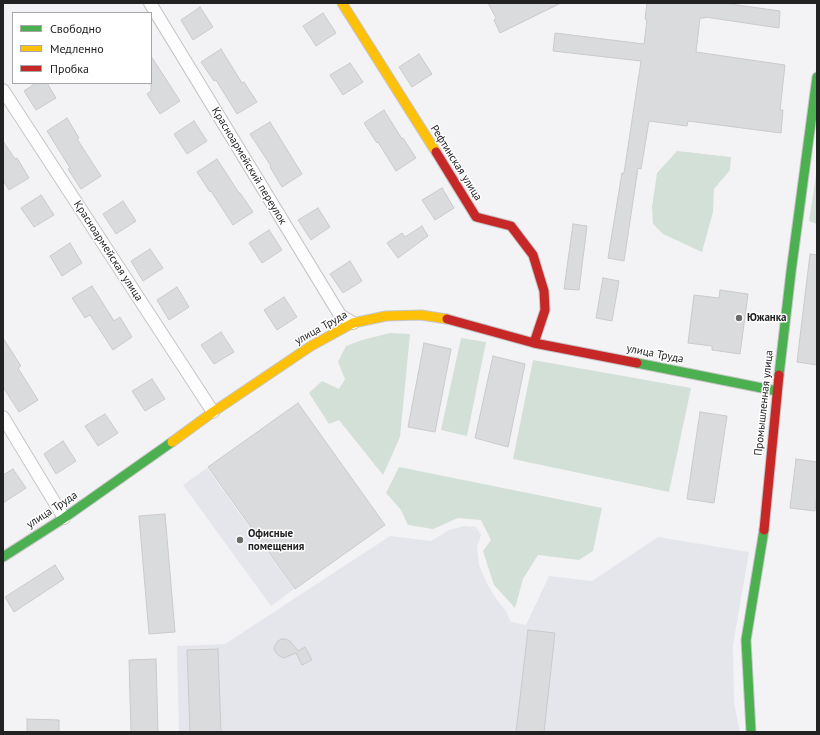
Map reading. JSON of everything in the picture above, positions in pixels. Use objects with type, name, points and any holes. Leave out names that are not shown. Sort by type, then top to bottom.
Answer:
[{"type":"street","name":"Красноармейский переулок","points":[[150,3],[340,315],[353,324]]},
{"type":"street","name":"Рефтинская улица","points":[[342,3],[476,218],[511,226],[533,256],[544,290],[545,310],[534,343]]},
{"type":"street","name":"Промышленная улица","points":[[751,732],[746,640],[764,528],[777,391],[817,77]]},
{"type":"street","name":"Красноармейская улица","points":[[3,90],[213,412]]},
{"type":"street","name":"улица Труда","points":[[3,557],[64,518],[213,412],[311,346],[353,324],[386,316],[421,315],[452,320],[534,343],[777,391]]},
{"type":"street","points":[[3,416],[64,518]]},
{"type":"shaded area","points":[[677,151],[731,157],[730,170],[714,189],[713,212],[702,252],[663,234],[653,224],[652,207],[657,173]]},
{"type":"shaded area","points":[[817,169],[817,224],[809,221]]},
{"type":"shaded area","points":[[390,333],[410,334],[400,437],[383,475],[339,420],[329,424],[309,393],[322,381],[339,389],[345,379],[338,362],[346,346],[362,340]]},
{"type":"shaded area","points":[[461,338],[486,342],[467,436],[441,430]]},
{"type":"shaded area","points":[[533,360],[691,388],[669,492],[513,459]]},
{"type":"shaded area","points":[[399,467],[602,508],[593,551],[579,560],[538,555],[523,579],[515,608],[494,585],[483,551],[491,540],[481,520],[458,518],[433,529],[408,525],[401,510],[386,493]]},
{"type":"shaded area","points":[[207,468],[294,589],[271,606],[183,485]]},
{"type":"shaded area","points":[[465,526],[476,527],[481,535],[477,547],[479,565],[487,584],[506,611],[511,622],[526,625],[549,576],[592,581],[658,537],[749,552],[733,645],[734,703],[740,732],[179,732],[177,646],[225,644],[390,536],[431,541],[449,530]]},
{"type":"building","points":[[488,3],[561,3],[500,33],[494,20],[496,18]]},
{"type":"building","points":[[647,3],[723,3],[780,11],[779,28],[705,17],[700,18],[696,52],[785,65],[780,110],[783,110],[781,133],[688,121],[687,126],[649,121],[641,169],[638,168],[624,261],[608,258],[622,173],[624,173],[641,61],[553,51],[555,33],[644,44],[647,20],[645,19]]},
{"type":"building","points":[[200,7],[213,27],[193,40],[181,20]]},
{"type":"building","points":[[323,13],[336,33],[316,46],[303,26]]},
{"type":"building","points":[[221,49],[242,83],[244,82],[257,102],[237,114],[216,80],[214,81],[201,62]]},
{"type":"building","points":[[419,54],[432,74],[412,87],[399,67]]},
{"type":"building","points":[[152,58],[180,101],[160,114],[147,94],[151,91]]},
{"type":"building","points":[[350,63],[363,82],[343,95],[330,75]]},
{"type":"building","points":[[34,84],[48,84],[56,98],[36,110],[24,91]]},
{"type":"building","points":[[384,110],[416,158],[396,171],[364,123]]},
{"type":"building","points":[[67,118],[79,138],[77,139],[101,176],[81,189],[47,131]]},
{"type":"building","points":[[194,121],[207,141],[187,154],[174,134]]},
{"type":"building","points":[[270,122],[302,174],[282,187],[270,167],[271,166],[250,134]]},
{"type":"building","points":[[3,141],[15,159],[17,158],[29,178],[9,190],[3,180]]},
{"type":"building","points":[[217,159],[253,212],[233,225],[197,172]]},
{"type":"building","points":[[442,188],[454,208],[435,220],[422,200]]},
{"type":"building","points":[[41,195],[54,215],[34,227],[21,208]]},
{"type":"building","points":[[123,201],[136,221],[116,234],[103,214]]},
{"type":"building","points":[[318,208],[330,227],[311,240],[298,220]]},
{"type":"building","points":[[573,224],[587,226],[579,290],[564,289]]},
{"type":"building","points":[[422,226],[428,236],[398,258],[387,243],[402,233],[405,237]]},
{"type":"building","points":[[269,230],[282,250],[262,263],[249,243]]},
{"type":"building","points":[[70,243],[82,263],[62,276],[50,256]]},
{"type":"building","points":[[150,249],[163,268],[143,281],[131,261]]},
{"type":"building","points":[[810,254],[817,255],[817,365],[797,362]]},
{"type":"building","points":[[350,261],[362,281],[343,293],[330,274]]},
{"type":"building","points":[[603,278],[619,281],[612,321],[596,318]]},
{"type":"building","points":[[92,286],[114,321],[120,317],[132,337],[113,350],[90,315],[85,318],[72,298]]},
{"type":"building","points":[[177,287],[189,307],[169,320],[157,300]]},
{"type":"building","points":[[720,290],[748,294],[740,354],[712,350],[712,346],[688,343],[694,295],[719,298]]},
{"type":"building","points":[[284,297],[297,317],[277,330],[264,310]]},
{"type":"building","points":[[221,332],[234,352],[214,364],[201,345]]},
{"type":"building","points":[[3,338],[21,366],[18,368],[38,400],[19,412],[3,387]]},
{"type":"building","points":[[424,343],[451,349],[435,432],[408,427]]},
{"type":"building","points":[[493,356],[525,364],[508,447],[475,438]]},
{"type":"building","points":[[152,379],[165,399],[145,411],[132,391]]},
{"type":"building","points":[[298,403],[385,525],[295,589],[208,467]]},
{"type":"building","points":[[700,412],[727,416],[714,503],[687,499]]},
{"type":"building","points":[[105,414],[118,433],[98,446],[85,426]]},
{"type":"building","points":[[63,441],[76,461],[56,474],[44,454]]},
{"type":"building","points":[[796,459],[817,462],[817,493],[815,511],[790,508]]},
{"type":"building","points":[[13,469],[26,488],[3,503],[3,475]]},
{"type":"building","points":[[165,514],[175,632],[149,634],[139,516]]},
{"type":"building","points":[[55,565],[64,579],[14,612],[5,597]]},
{"type":"building","points":[[528,630],[555,633],[544,732],[516,732]]},
{"type":"building","points":[[281,639],[290,641],[298,651],[305,647],[312,660],[302,665],[296,653],[283,658],[278,655],[274,648],[277,642]]},
{"type":"building","points":[[218,649],[221,732],[190,732],[187,650]]},
{"type":"building","points":[[156,659],[158,732],[131,732],[129,660]]},
{"type":"building","points":[[27,719],[59,720],[59,732],[27,732]]},
{"type":"traffic: fast","points":[[779,375],[817,77]]},
{"type":"traffic: fast","points":[[637,363],[777,391]]},
{"type":"traffic: fast","points":[[3,557],[64,518],[172,442]]},
{"type":"traffic: fast","points":[[751,732],[746,640],[764,530]]},
{"type":"traffic: slow","points":[[342,3],[436,152]]},
{"type":"traffic: slow","points":[[172,442],[213,412],[311,346],[353,323],[386,316],[421,315],[447,319]]},
{"type":"traffic: jam","points":[[436,152],[476,217],[511,226],[533,255],[544,291],[545,310],[534,343]]},
{"type":"traffic: jam","points":[[447,319],[534,343],[637,363]]},
{"type":"traffic: jam","points":[[764,530],[779,375]]},
{"type":"place","name":"Южанка","points":[[739,318]]},
{"type":"place","name":"Офисные помещения","points":[[240,540]]}]
